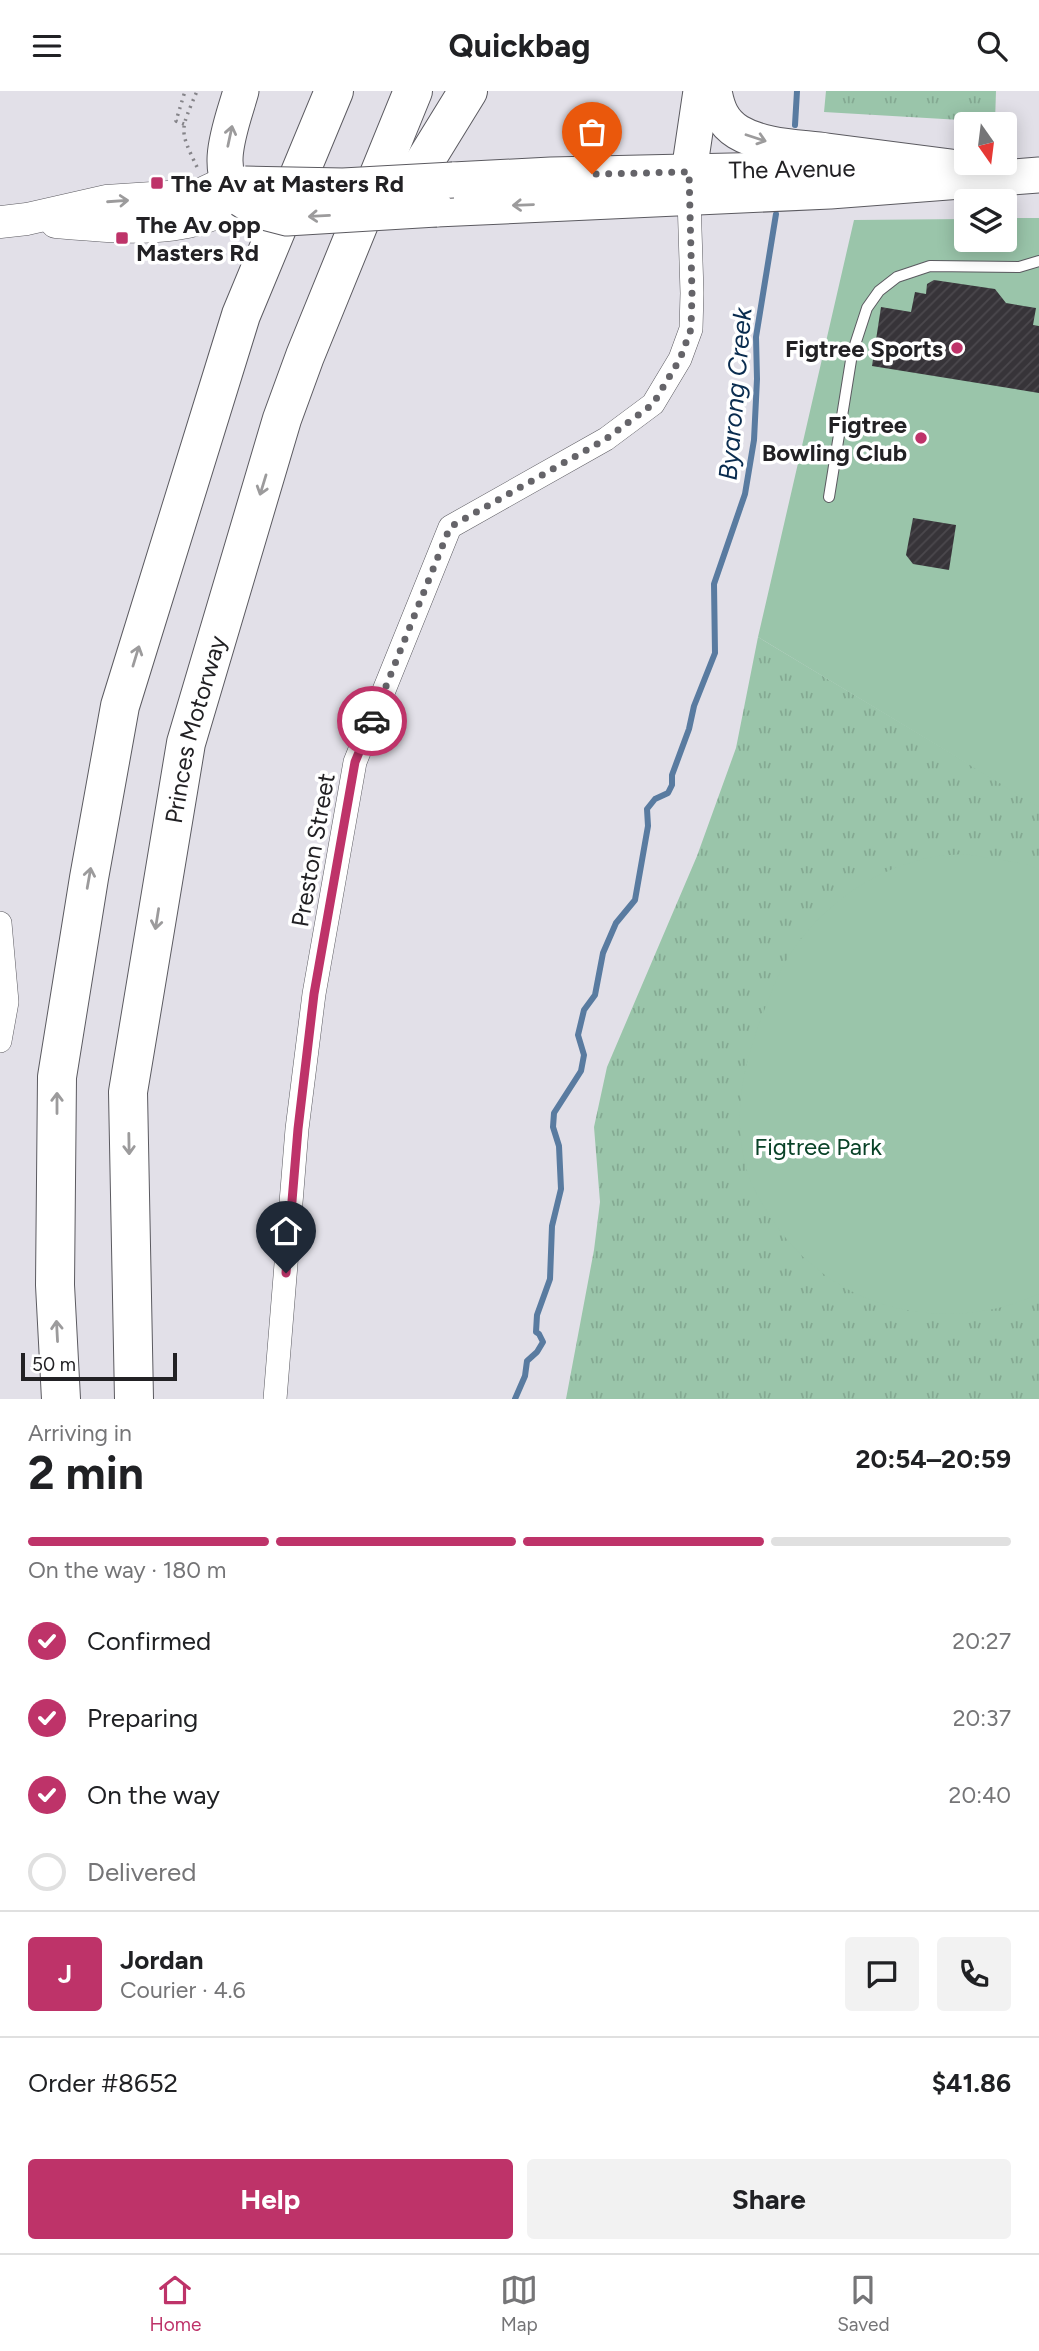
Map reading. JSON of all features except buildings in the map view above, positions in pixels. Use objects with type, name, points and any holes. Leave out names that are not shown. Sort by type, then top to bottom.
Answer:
[{"type":"highway","points":[[61,1399],[55,1285],[57,1077],[120,706],[241,315],[317,91]]},
{"type":"highway","points":[[241,315],[334,91]]},
{"type":"highway","name":"Princes Motorway","points":[[134,1399],[128,1092],[186,743],[282,419],[413,91]]},
{"type":"highway","points":[[305,356],[468,91]]},
{"type":"main road","points":[[13,220],[106,201],[199,195],[232,189],[225,158],[241,91]]},
{"type":"main road","points":[[689,185],[701,91]]},
{"type":"main road","points":[[714,91],[724,120],[736,131],[765,142],[1030,175]]},
{"type":"main road","name":"The Avenue","points":[[232,189],[260,211],[287,218],[444,195],[689,185],[909,168],[1030,175]]},
{"type":"street","name":"Preston Street","points":[[275,1399],[298,1129],[312,1008],[355,762],[450,527],[606,439],[653,404],[680,359],[691,329],[689,185]]},
{"type":"street","points":[[0,923],[6,1002],[0,1041]]},
{"type":"lane","points":[[828,497],[852,354],[863,317],[874,296],[897,277],[930,266],[1019,267],[1039,261]]},
{"type":"path","points":[[184,124],[176,121],[185,91]]},
{"type":"path","points":[[197,91],[184,124],[183,138],[232,189]]},
{"type":"green space","points":[[826,91],[996,91],[995,112],[954,112],[954,120],[824,112]]},
{"type":"green space","name":"Figtree Bowling Club","points":[[1017,218],[1039,218],[1039,807],[758,637],[854,220],[954,219],[954,252],[1017,252]]},
{"type":"green space","name":"Figtree Park","points":[[758,637],[1039,806],[1039,1399],[566,1399],[594,1250],[600,1202],[594,1127],[607,1067],[697,856],[736,748]]},
{"type":"green space","points":[[965,854],[1025,864],[1039,870],[1039,1294],[1003,1307],[967,1313],[930,1313],[895,1307],[861,1296],[829,1278],[801,1254],[776,1225],[753,1185],[746,1168],[741,1142],[740,1107],[748,1057],[763,1014],[784,965],[807,931],[835,904],[885,872],[928,858]]},
{"type":"waterway","name":"Byarong Creek","points":[[795,125],[797,91]]},
{"type":"waterway","name":"Byarong Creek","points":[[515,1399],[525,1376],[527,1361],[543,1342],[536,1332],[537,1315],[550,1279],[552,1226],[561,1189],[559,1146],[553,1127],[554,1113],[581,1071],[584,1055],[578,1035],[584,1010],[595,995],[603,953],[616,923],[635,900],[648,826],[647,809],[655,799],[668,793],[672,785],[672,775],[689,729],[694,706],[715,653],[714,584],[745,494],[754,440],[756,337],[776,214]]},
{"type":"way so far","points":[[372,721],[450,527],[606,439],[653,404],[680,359],[691,329],[689,172],[592,174]]},
{"type":"place","name":"The Av at Masters Rd","points":[[157,183]]},
{"type":"place","name":"The Av opp Masters Rd","points":[[122,238]]},
{"type":"place","name":"Figtree Sports","points":[[957,348]]},
{"type":"place","name":"Figtree Bowling Club","points":[[921,438]]},
{"type":"route","points":[[286,1273],[298,1129],[314,994],[355,762],[372,721]]}]
